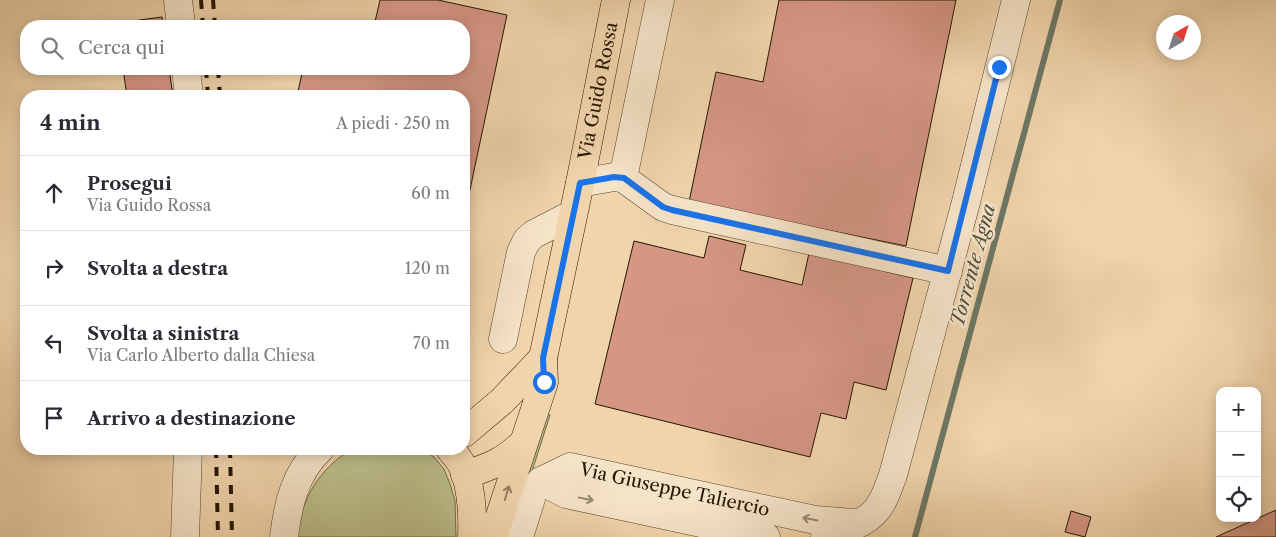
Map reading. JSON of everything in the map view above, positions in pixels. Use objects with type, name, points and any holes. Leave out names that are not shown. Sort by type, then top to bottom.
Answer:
[{"type":"main road","name":"Via Guido Rossa","points":[[493,537],[544,382],[543,358],[574,214],[616,0]]},
{"type":"main road","points":[[470,427],[502,401],[543,358]]},
{"type":"main road","points":[[470,409],[502,401]]},
{"type":"main road","points":[[465,475],[495,465],[511,455],[523,443]]},
{"type":"main road","points":[[454,455],[461,464],[465,475],[471,502],[472,537]]},
{"type":"street","points":[[178,0],[180,20]]},
{"type":"street","points":[[624,178],[660,0]]},
{"type":"street","points":[[825,537],[858,524],[873,514],[880,506],[893,475],[948,271],[1016,0]]},
{"type":"street","points":[[187,75],[188,90]]},
{"type":"street","points":[[580,183],[614,177],[624,178],[663,207],[672,210],[948,271]]},
{"type":"street","points":[[503,339],[521,252],[527,240],[542,228],[574,214]]},
{"type":"street","points":[[185,537],[188,455]]},
{"type":"street","points":[[284,537],[296,482],[314,455]]},
{"type":"street","name":"Via Giuseppe Taliercio","points":[[541,480],[570,468],[815,520],[858,524]]},
{"type":"street","points":[[520,537],[533,492],[541,480]]},
{"type":"street","name":"Via Giuseppe Taliercio","points":[[541,480],[566,494],[766,537]]},
{"type":"green space","points":[[544,412],[550,415],[511,537]]},
{"type":"green space","points":[[344,455],[431,455],[434,457],[444,469],[455,501],[456,537],[298,537],[303,510],[308,497],[321,475]]},
{"type":"building","points":[[380,0],[438,0],[507,15],[470,190],[470,90],[298,90],[302,75],[470,75],[470,20],[375,20]]},
{"type":"building","points":[[779,0],[956,0],[906,246],[689,202],[716,72],[763,82]]},
{"type":"building","points":[[162,17],[162,20],[140,20]]},
{"type":"building","points":[[124,75],[170,75],[172,90],[126,90]]},
{"type":"building","points":[[709,236],[746,245],[740,270],[802,285],[809,253],[913,278],[886,390],[854,382],[846,419],[821,413],[810,457],[595,404],[634,241],[704,258]]},
{"type":"building","points":[[1276,510],[1276,537],[1216,537],[1249,522],[1261,522],[1261,517]]},
{"type":"building","points":[[1071,511],[1091,517],[1085,537],[1065,532]]},
{"type":"waterway","name":"Torrente Agna","points":[[915,537],[1060,0]]},
{"type":"railway","points":[[201,0],[203,20]]},
{"type":"railway","points":[[213,0],[215,20]]},
{"type":"railway","points":[[206,75],[208,90]]},
{"type":"railway","points":[[218,75],[220,90]]},
{"type":"railway","points":[[216,455],[218,537]]},
{"type":"railway","points":[[230,455],[232,537]]},
{"type":"route","points":[[544,382],[543,358],[580,183],[614,177],[624,178],[663,207],[672,210],[948,271],[999,67]]}]
